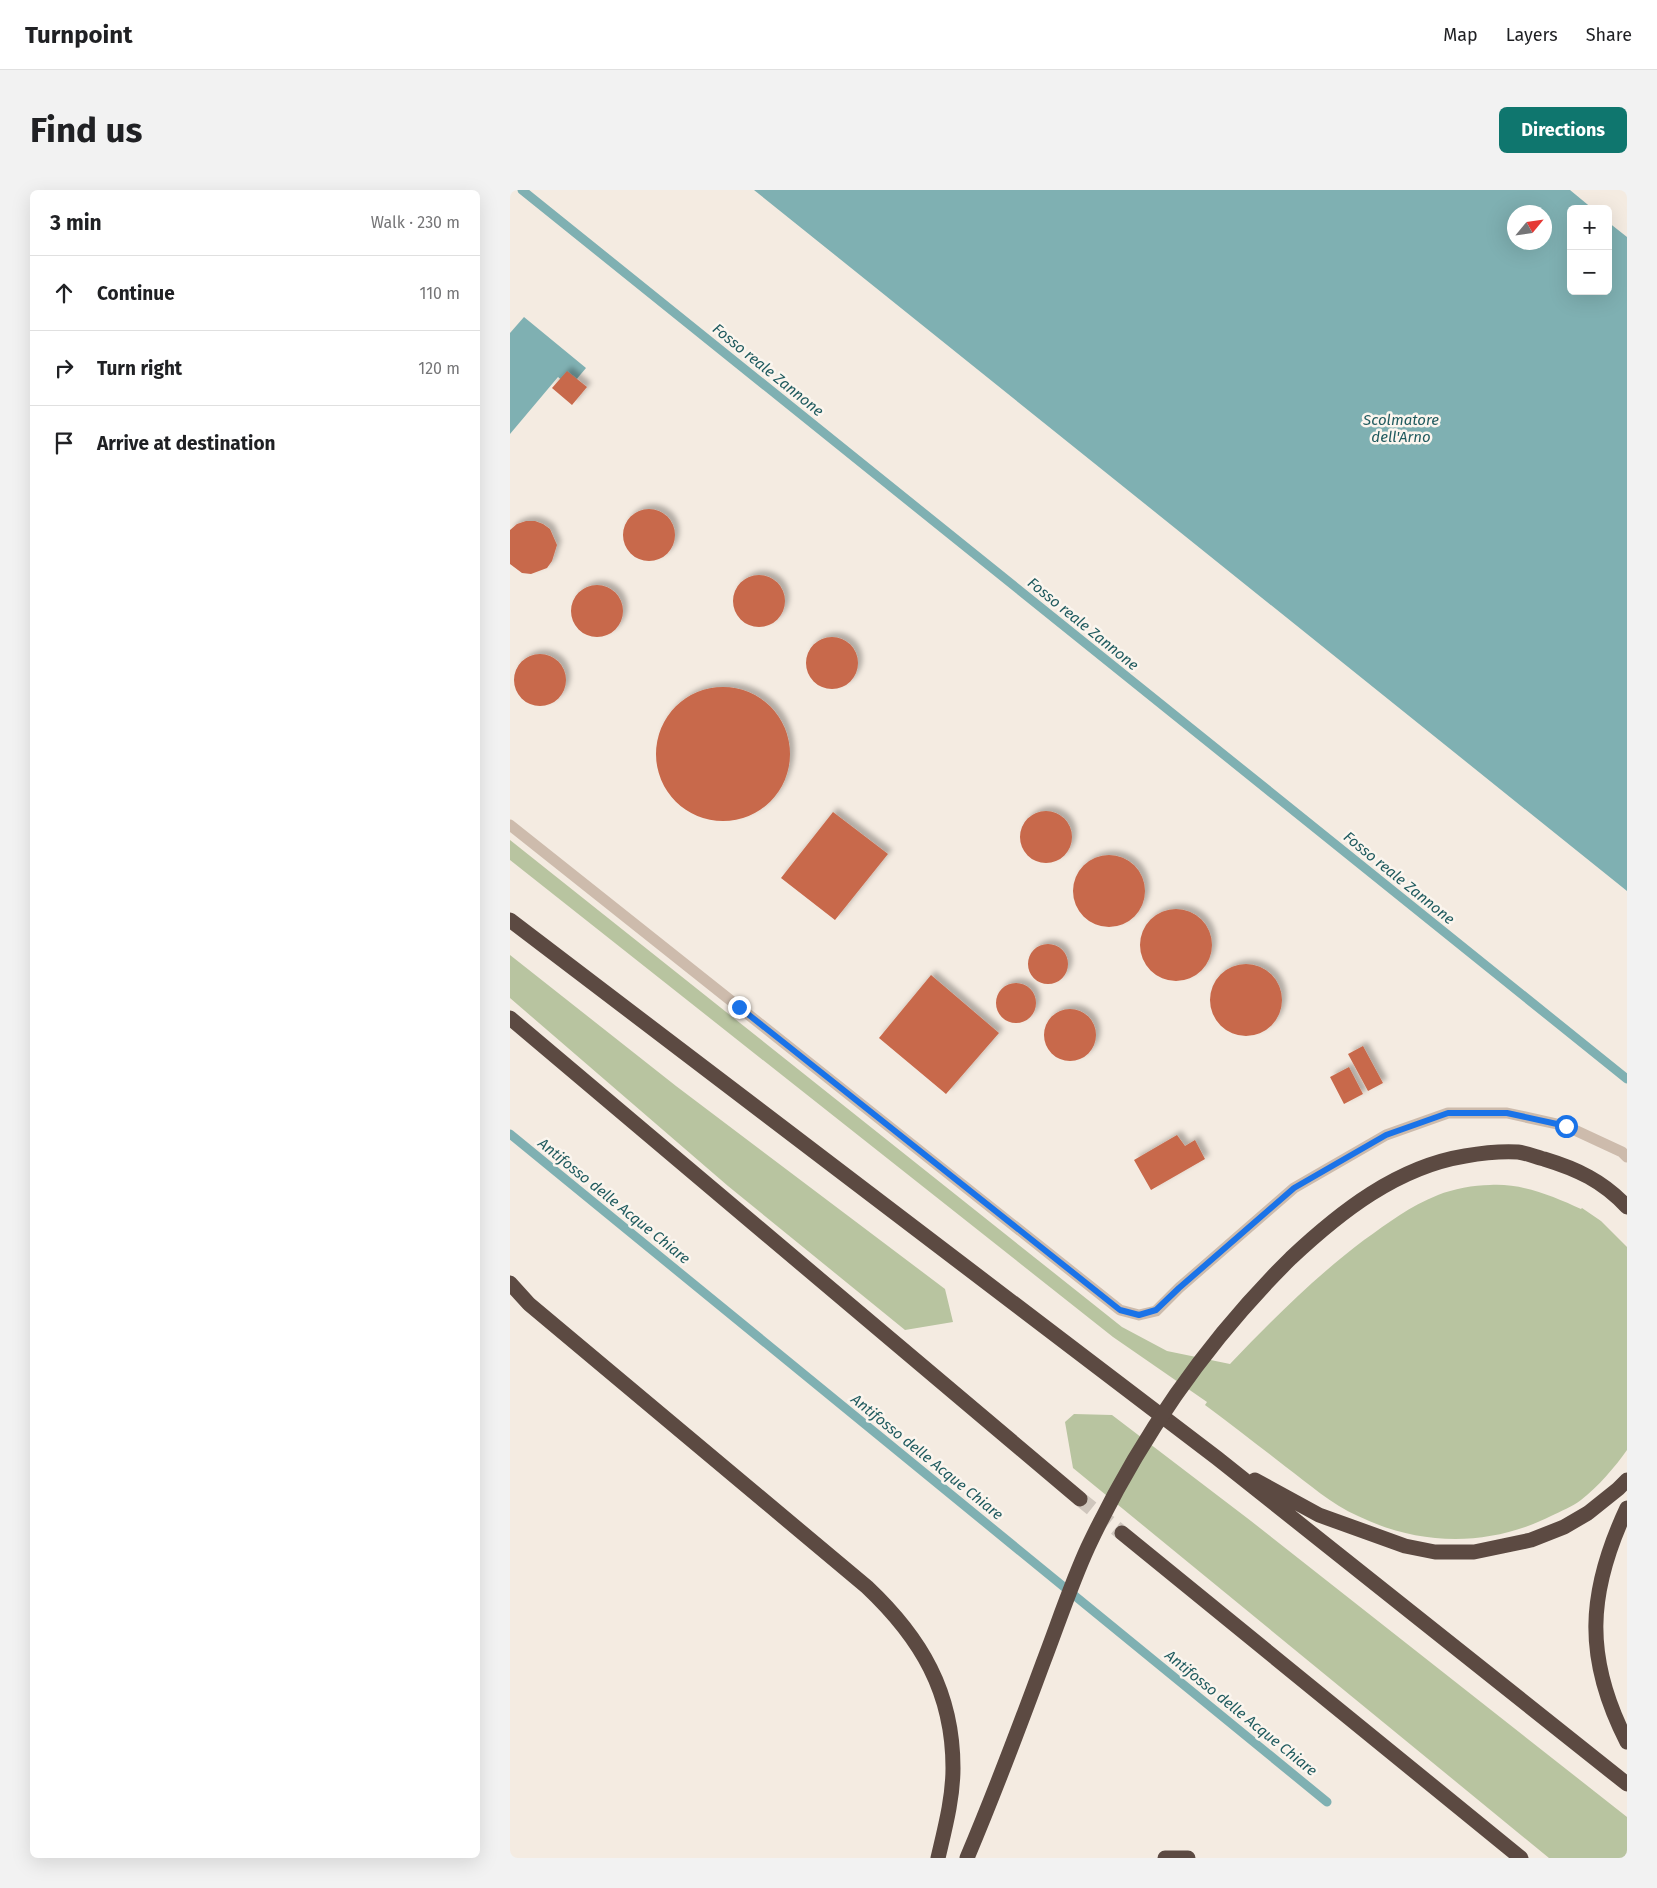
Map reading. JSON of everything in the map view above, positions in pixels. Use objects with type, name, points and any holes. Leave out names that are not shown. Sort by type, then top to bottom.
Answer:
[{"type":"highway","points":[[510,919],[1217,1458],[1627,1784]]},
{"type":"highway","points":[[510,1018],[1080,1499]]},
{"type":"highway","points":[[967,1858],[994,1795],[1088,1548],[1127,1471],[1166,1407],[1202,1357],[1266,1283],[1329,1224],[1359,1202],[1420,1167],[1451,1158],[1484,1153],[1520,1152],[1588,1175],[1616,1195],[1627,1206]]},
{"type":"highway","points":[[510,1284],[529,1304],[867,1587],[905,1627],[922,1651],[942,1692],[948,1714],[953,1769],[949,1810],[938,1858]]},
{"type":"highway","points":[[1217,1458],[1319,1515],[1405,1546],[1435,1552],[1474,1552],[1531,1540],[1564,1527],[1588,1513],[1627,1480]]},
{"type":"highway","points":[[1627,1508],[1612,1540],[1598,1590],[1595,1636],[1600,1676],[1619,1727],[1627,1742]]},
{"type":"highway","points":[[1122,1533],[1521,1858]]},
{"type":"highway","points":[[1166,1858],[1188,1858]]},
{"type":"lane","points":[[510,825],[1120,1310],[1139,1315],[1156,1310],[1294,1188],[1386,1135],[1448,1113],[1507,1113],[1566,1126],[1622,1152],[1627,1157]]},
{"type":"green space","points":[[510,840],[1122,1327],[1167,1351],[1230,1364],[1294,1299],[1346,1254],[1399,1215],[1428,1199],[1444,1193],[1477,1186],[1514,1186],[1537,1191],[1582,1208],[1601,1221],[1627,1247],[1627,1450],[1600,1483],[1578,1502],[1563,1511],[1528,1526],[1504,1533],[1479,1538],[1454,1539],[1430,1537],[1405,1533],[1381,1526],[1348,1511],[1320,1493],[1205,1405],[1207,1402],[1113,1337],[510,860]]},
{"type":"green space","points":[[510,955],[676,1086],[945,1289],[953,1322],[905,1330],[728,1186],[510,998]]},
{"type":"green space","points":[[1074,1414],[1112,1415],[1251,1521],[1627,1817],[1627,1858],[1549,1858],[1073,1468],[1065,1422]]},
{"type":"water","name":"Scolmatore dell'Arno","points":[[754,190],[1570,190],[1588,205],[1567,205],[1567,295],[1612,295],[1612,225],[1627,237],[1627,891]]},
{"type":"water","points":[[524,317],[586,368],[570,387],[558,377],[510,434],[510,333]]},
{"type":"building","points":[[567,371],[587,387],[572,405],[552,388]]},
{"type":"building","points":[[644,509],[654,509],[664,513],[671,520],[675,535],[671,550],[664,557],[654,561],[644,561],[634,557],[627,550],[623,540],[623,530],[627,520],[634,513]]},
{"type":"building","points":[[535,521],[550,529],[557,545],[552,561],[547,568],[531,574],[522,573],[510,564],[510,530],[517,524]]},
{"type":"building","points":[[754,575],[764,575],[773,579],[781,587],[785,601],[781,615],[773,623],[764,627],[754,627],[745,623],[737,615],[733,606],[733,596],[737,587],[745,579]]},
{"type":"building","points":[[592,585],[602,585],[616,592],[623,606],[623,616],[616,630],[602,637],[592,637],[582,633],[575,626],[571,616],[571,606],[575,596],[582,589]]},
{"type":"building","points":[[827,637],[837,637],[847,641],[854,648],[858,663],[854,678],[847,685],[837,689],[827,689],[817,685],[810,678],[806,668],[806,658],[810,648],[817,641]]},
{"type":"building","points":[[535,654],[545,654],[555,658],[562,665],[566,680],[562,695],[555,702],[545,706],[535,706],[525,702],[518,695],[514,685],[514,675],[518,665],[525,658]]},
{"type":"building","points":[[723,687],[749,692],[760,698],[770,707],[779,717],[785,728],[790,754],[785,780],[779,791],[770,801],[760,810],[749,816],[723,821],[697,816],[686,810],[676,801],[667,791],[661,780],[656,754],[661,728],[667,717],[676,707],[686,698],[697,692]]},
{"type":"building","points":[[1041,811],[1051,811],[1061,815],[1068,822],[1072,837],[1068,852],[1061,859],[1051,863],[1041,863],[1031,859],[1024,852],[1020,842],[1020,832],[1024,822],[1031,815]]},
{"type":"building","points":[[833,812],[888,854],[835,920],[781,878]]},
{"type":"building","points":[[1109,855],[1129,861],[1139,871],[1145,891],[1139,911],[1129,921],[1109,927],[1089,921],[1079,911],[1073,891],[1079,871],[1089,861]]},
{"type":"building","points":[[1176,909],[1190,912],[1202,919],[1209,931],[1212,945],[1209,959],[1202,971],[1190,978],[1176,981],[1162,978],[1150,971],[1143,959],[1140,945],[1143,931],[1150,919],[1162,912]]},
{"type":"building","points":[[1044,944],[1052,944],[1059,947],[1065,953],[1068,964],[1065,975],[1059,981],[1052,984],[1044,984],[1037,981],[1031,975],[1028,968],[1028,960],[1031,953],[1037,947]]},
{"type":"building","points":[[1246,964],[1266,970],[1276,980],[1282,1000],[1276,1020],[1266,1030],[1246,1036],[1226,1030],[1216,1020],[1210,1000],[1216,980],[1226,970]]},
{"type":"building","points":[[931,975],[999,1033],[946,1094],[879,1038]]},
{"type":"building","points":[[1012,983],[1020,983],[1027,986],[1033,992],[1036,1003],[1033,1014],[1027,1020],[1020,1023],[1012,1023],[1005,1020],[999,1014],[996,1007],[996,999],[999,992],[1005,986]]},
{"type":"building","points":[[1065,1009],[1075,1009],[1089,1016],[1096,1030],[1096,1040],[1089,1054],[1075,1061],[1065,1061],[1055,1057],[1048,1050],[1044,1040],[1044,1030],[1048,1020],[1055,1013]]},
{"type":"building","points":[[1363,1046],[1383,1083],[1368,1091],[1348,1054]]},
{"type":"building","points":[[1349,1067],[1363,1094],[1344,1104],[1330,1077]]},
{"type":"building","points":[[1177,1135],[1185,1146],[1195,1140],[1205,1159],[1151,1190],[1134,1160]]},
{"type":"waterway","name":"Fosso reale Zannone","points":[[522,190],[1627,1079]]},
{"type":"waterway","name":"Antifosso delle Acque Chiare","points":[[510,1134],[1327,1802]]},
{"type":"tunnel","points":[[1080,1499],[1122,1533]]},
{"type":"route","points":[[739,1007],[1120,1310],[1139,1315],[1156,1310],[1294,1188],[1386,1135],[1448,1113],[1507,1113],[1566,1126]]}]
